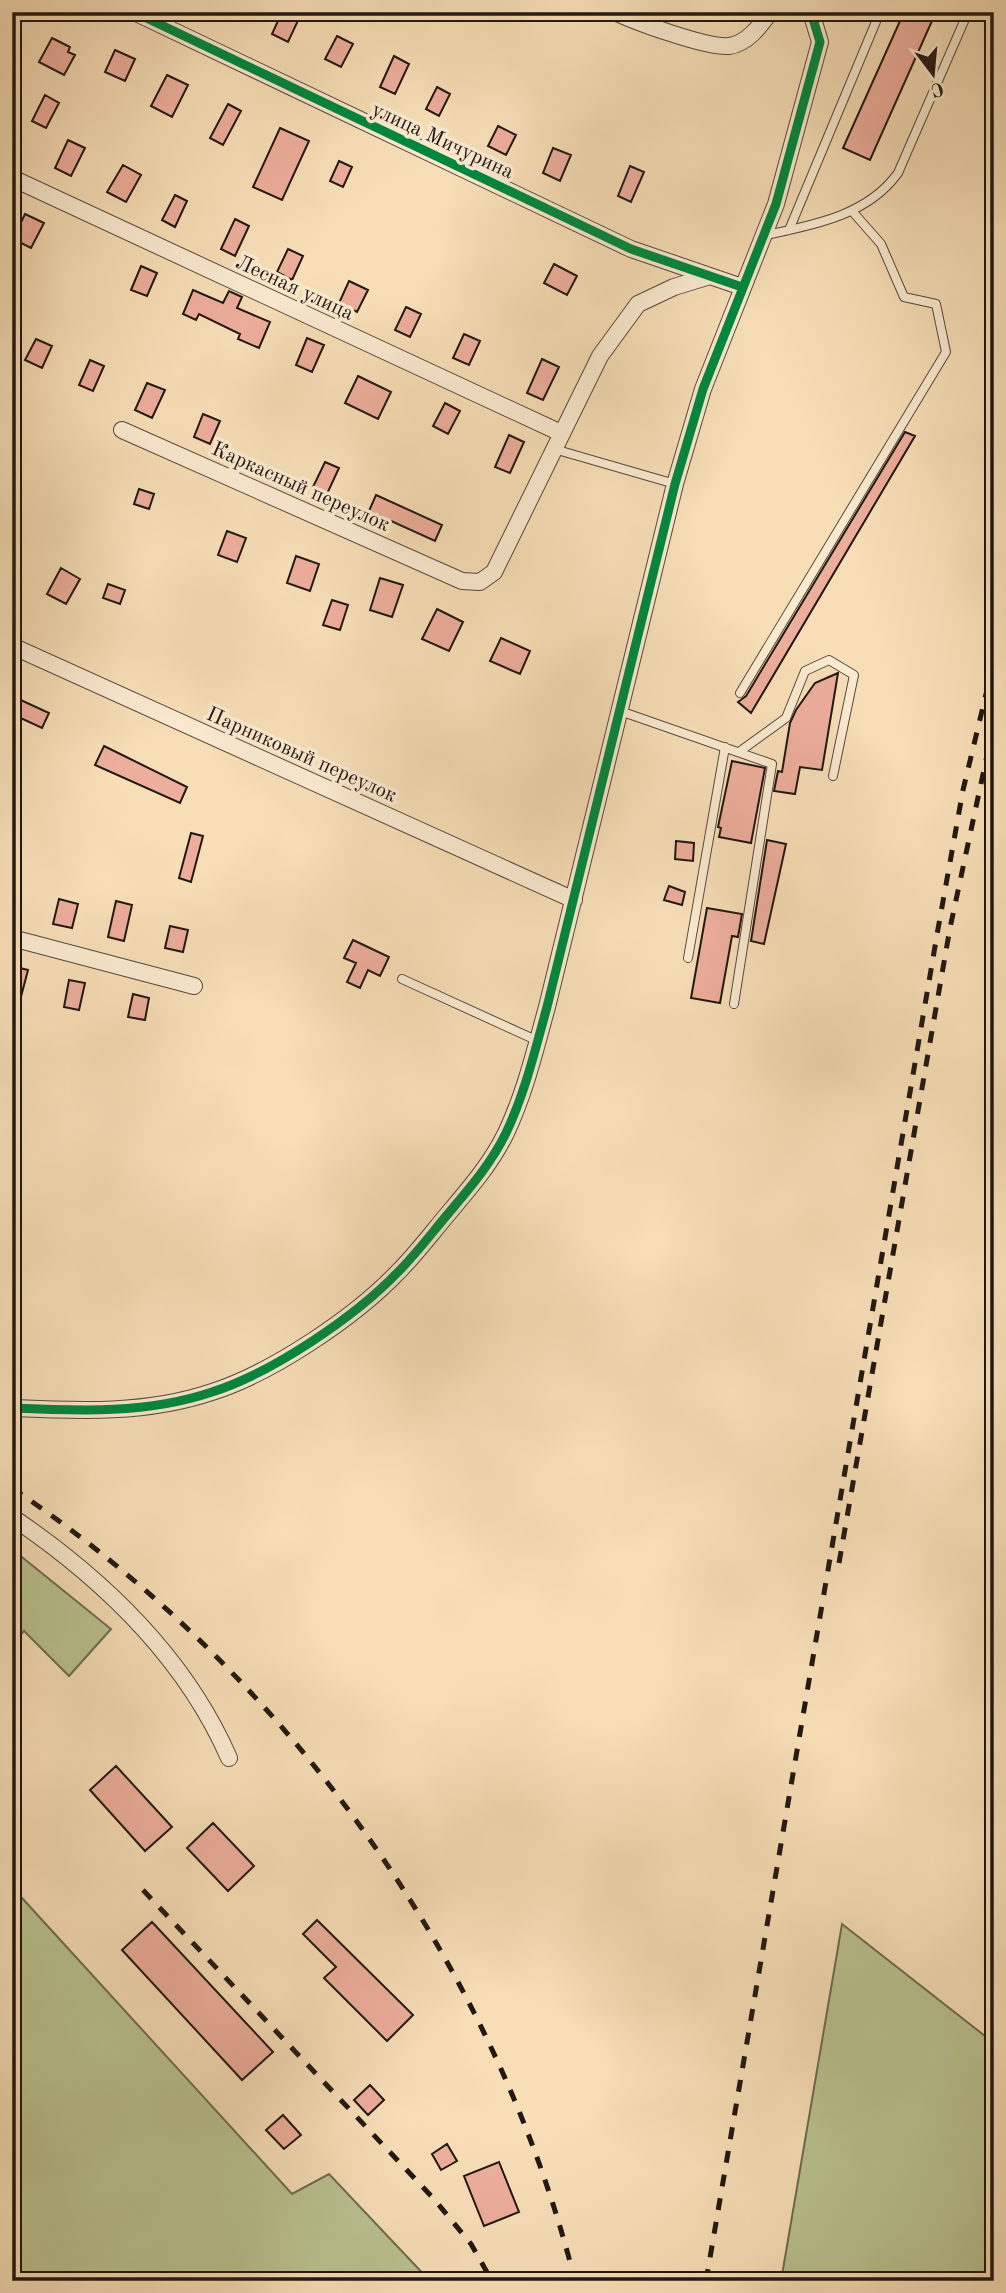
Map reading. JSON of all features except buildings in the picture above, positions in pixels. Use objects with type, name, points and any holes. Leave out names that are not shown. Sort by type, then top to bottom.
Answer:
[{"type":"street","name":"улица Мичурина","points":[[134,12],[631,249],[742,287]]},
{"type":"street","points":[[615,12],[684,37],[729,46],[748,38],[770,12]]},
{"type":"street","points":[[12,1408],[92,1412],[154,1406],[214,1392],[276,1362],[338,1324],[397,1273],[475,1183],[505,1135],[525,1086],[538,1041],[676,484],[703,389],[742,287],[766,235],[820,42],[811,12]]},
{"type":"street","name":"Лесная улица","points":[[12,178],[557,441]]},
{"type":"street","points":[[557,441],[600,356],[638,304],[674,286],[710,276]]},
{"type":"street","name":"Каркасный переулок","points":[[122,430],[462,581],[480,582],[495,572],[557,441]]},
{"type":"street","name":"Парниковый переулок","points":[[12,646],[574,900]]},
{"type":"street","points":[[12,939],[194,986]]},
{"type":"street","points":[[12,1517],[106,1590],[155,1642],[200,1703],[229,1758]]},
{"type":"lane","points":[[789,230],[880,12]]},
{"type":"lane","points":[[766,235],[852,212],[886,191],[898,173],[968,12]]},
{"type":"lane","points":[[740,693],[946,352],[936,304],[904,297],[881,244],[852,212]]},
{"type":"lane","points":[[557,441],[676,484]]},
{"type":"lane","points":[[739,752],[786,718],[805,671],[829,660],[853,674],[833,776]]},
{"type":"lane","points":[[620,712],[772,764],[734,1004]]},
{"type":"lane","points":[[688,958],[725,747]]},
{"type":"lane","points":[[402,979],[538,1041]]},
{"type":"green space","points":[[12,1549],[111,1629],[69,1676],[24,1631],[12,1643]]},
{"type":"green space","points":[[12,1887],[292,2194],[329,2174],[430,2281],[12,2281]]},
{"type":"green space","points":[[842,1924],[985,2036],[989,2281],[781,2281]]},
{"type":"railway","points":[[706,2281],[938,929],[963,790],[994,661]]},
{"type":"railway","points":[[839,1563],[950,928],[994,723]]},
{"type":"railway","points":[[12,1488],[111,1561],[203,1644],[289,1735],[365,1834],[433,1938],[492,2049],[539,2163],[575,2281]]},
{"type":"railway","points":[[143,1890],[434,2199],[471,2244],[492,2281]]},
{"type":"cycle path","points":[[134,12],[631,249],[742,287]]},
{"type":"cycle path","points":[[12,1408],[88,1410],[163,1404],[212,1392],[286,1358],[336,1325],[380,1289],[411,1258],[463,1196],[500,1144],[524,1087],[547,1007],[675,484],[703,389],[776,204],[820,42],[811,12]]}]
